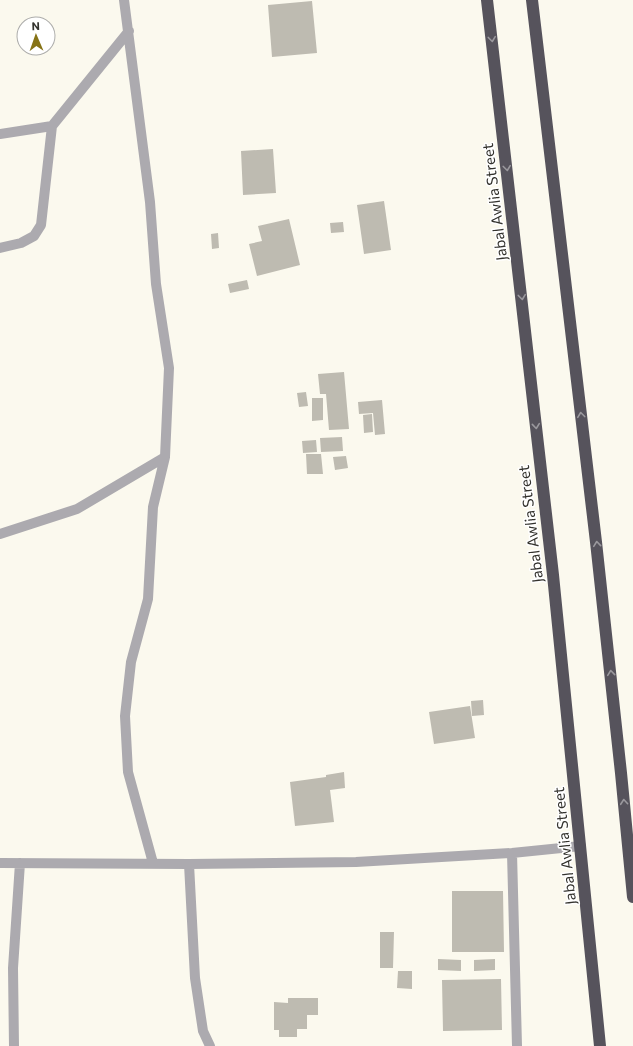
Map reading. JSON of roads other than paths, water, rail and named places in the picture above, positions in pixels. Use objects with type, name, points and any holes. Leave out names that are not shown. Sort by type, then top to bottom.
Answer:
[{"type":"highway","name":"Jabal Awlia Street","points":[[487,0],[553,574],[600,1046]]},
{"type":"highway","points":[[532,0],[596,542],[622,773],[633,897]]},
{"type":"street","points":[[124,0],[150,202],[156,284],[169,368],[166,457],[153,507],[148,599],[131,662],[124,716],[128,772],[153,864]]},
{"type":"street","points":[[0,248],[21,243],[34,236],[41,225],[52,126],[129,31]]},
{"type":"street","points":[[0,134],[52,126]]},
{"type":"street","points":[[0,534],[77,509],[166,457]]},
{"type":"street","points":[[0,863],[189,864],[356,862],[512,853],[581,846]]},
{"type":"street","points":[[512,853],[516,1046]]},
{"type":"street","points":[[14,1046],[13,968],[20,863]]},
{"type":"street","points":[[189,864],[196,978],[203,1031],[210,1046]]}]
